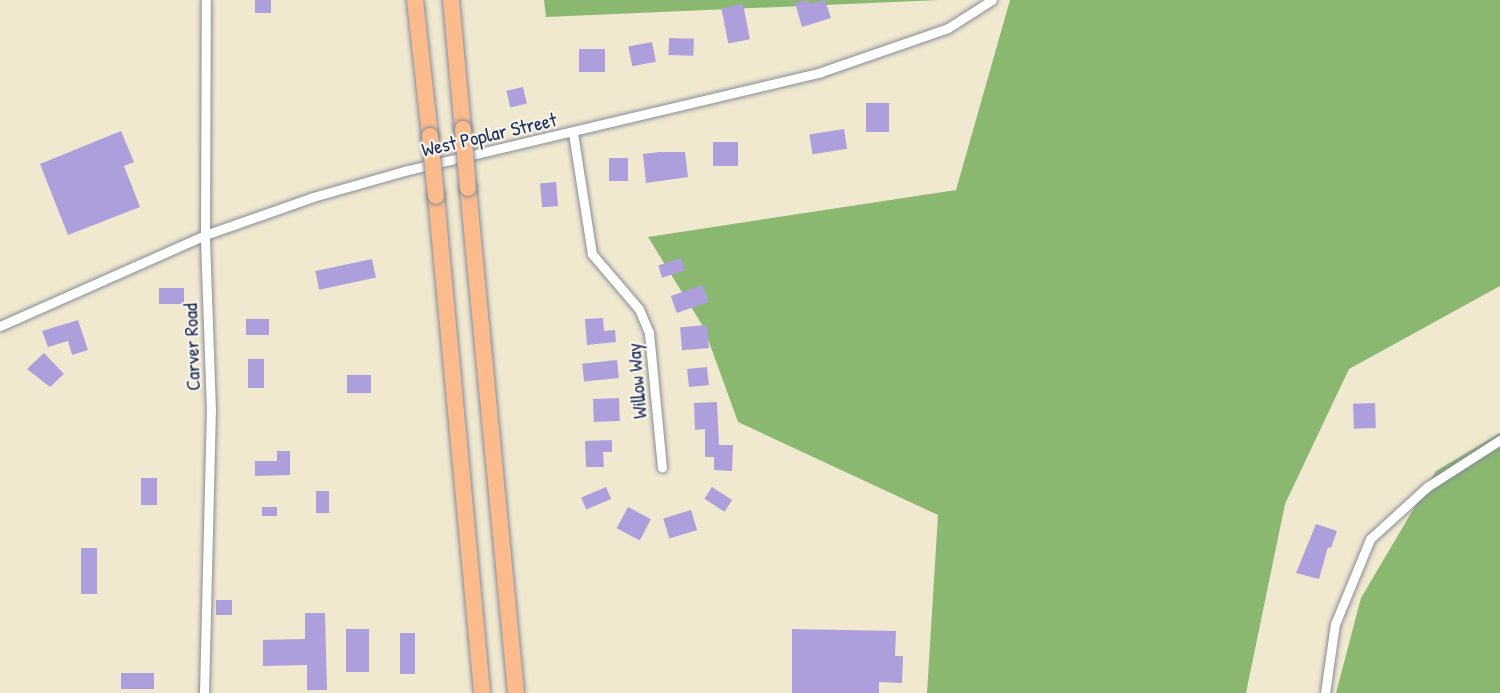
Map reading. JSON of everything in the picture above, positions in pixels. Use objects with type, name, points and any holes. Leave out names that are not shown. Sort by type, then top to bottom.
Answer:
[{"type":"highway","points":[[416,0],[482,693]]},
{"type":"highway","points":[[451,0],[516,693]]},
{"type":"street","name":"Carver Road","points":[[204,693],[211,411],[205,235],[206,0]]},
{"type":"street","name":"West Poplar Street","points":[[0,326],[205,235],[313,197],[408,170],[573,133],[821,72],[948,28],[992,0]]},
{"type":"street","name":"Willow Way","points":[[573,133],[592,254],[639,309],[650,333],[662,467]]},
{"type":"street","points":[[1324,693],[1335,624],[1370,539],[1427,487],[1500,440]]},
{"type":"green space","points":[[544,0],[939,0],[546,17]]},
{"type":"green space","points":[[1010,0],[1500,0],[1500,286],[1349,369],[1285,504],[1246,693],[927,693],[938,515],[738,422],[704,328],[648,237],[956,190]]},
{"type":"green space","points":[[1500,433],[1500,693],[1336,693],[1361,598],[1436,471]]},
{"type":"building","points":[[255,0],[271,0],[271,13],[255,13]]},
{"type":"building","points":[[807,0],[809,4],[825,0],[831,18],[802,27],[795,3]]},
{"type":"building","points":[[743,4],[750,39],[728,44],[721,8]]},
{"type":"building","points":[[669,38],[694,39],[693,56],[668,55]]},
{"type":"building","points":[[652,42],[656,62],[632,66],[628,47]]},
{"type":"building","points":[[579,49],[605,49],[605,72],[579,72]]},
{"type":"building","points":[[523,87],[527,104],[510,107],[506,91]]},
{"type":"building","points":[[866,103],[889,103],[889,132],[866,132]]},
{"type":"building","points":[[844,129],[847,149],[813,154],[809,134]]},
{"type":"building","points":[[121,131],[134,162],[124,166],[140,207],[68,235],[40,164]]},
{"type":"building","points":[[713,142],[738,142],[738,166],[713,166]]},
{"type":"building","points":[[685,152],[688,177],[646,183],[643,154]]},
{"type":"building","points":[[609,158],[628,158],[628,181],[609,181]]},
{"type":"building","points":[[556,182],[558,206],[542,207],[540,183]]},
{"type":"building","points":[[681,258],[685,270],[662,278],[658,265]]},
{"type":"building","points":[[372,259],[376,278],[319,290],[315,271]]},
{"type":"building","points":[[703,285],[709,302],[677,313],[671,296]]},
{"type":"building","points":[[159,288],[184,288],[184,304],[159,304]]},
{"type":"building","points":[[603,318],[604,331],[615,330],[616,342],[587,345],[585,319]]},
{"type":"building","points":[[246,319],[269,319],[269,335],[246,335]]},
{"type":"building","points":[[78,320],[88,350],[72,355],[68,341],[48,347],[42,331]]},
{"type":"building","points":[[707,325],[709,348],[682,350],[680,327]]},
{"type":"building","points":[[44,353],[64,374],[50,387],[27,369]]},
{"type":"building","points":[[248,359],[264,359],[264,388],[248,388]]},
{"type":"building","points":[[617,360],[619,378],[584,382],[582,364]]},
{"type":"building","points":[[707,367],[709,385],[689,387],[687,369]]},
{"type":"building","points":[[347,375],[371,375],[371,393],[347,393]]},
{"type":"building","points":[[619,398],[620,421],[594,422],[593,399]]},
{"type":"building","points":[[717,402],[719,445],[733,445],[732,471],[714,470],[714,457],[705,457],[705,429],[695,430],[694,403]]},
{"type":"building","points":[[1375,403],[1376,428],[1354,429],[1353,404]]},
{"type":"building","points":[[612,440],[612,452],[603,452],[604,467],[586,467],[585,441]]},
{"type":"building","points":[[277,451],[290,451],[290,475],[255,476],[255,461],[277,461]]},
{"type":"building","points":[[141,478],[157,478],[157,505],[141,505]]},
{"type":"building","points":[[606,487],[611,499],[586,510],[581,498]]},
{"type":"building","points":[[712,487],[732,500],[725,512],[704,499]]},
{"type":"building","points":[[316,491],[329,491],[329,513],[316,513]]},
{"type":"building","points":[[262,507],[277,507],[277,516],[262,516]]},
{"type":"building","points":[[628,507],[651,519],[640,540],[617,528]]},
{"type":"building","points":[[691,510],[697,530],[669,539],[663,518]]},
{"type":"building","points":[[1316,524],[1337,531],[1331,548],[1328,547],[1319,579],[1296,573]]},
{"type":"building","points":[[81,548],[97,548],[97,594],[81,594]]},
{"type":"building","points":[[216,600],[232,600],[232,615],[216,615]]},
{"type":"building","points":[[305,613],[325,613],[327,690],[307,690],[307,665],[263,666],[263,640],[305,639]]},
{"type":"building","points":[[346,629],[369,629],[369,672],[346,672]]},
{"type":"building","points":[[792,629],[896,631],[895,656],[903,656],[902,683],[879,682],[879,693],[792,693]]},
{"type":"building","points":[[400,633],[415,633],[415,674],[400,674]]},
{"type":"building","points":[[121,673],[154,673],[154,689],[121,689]]}]
